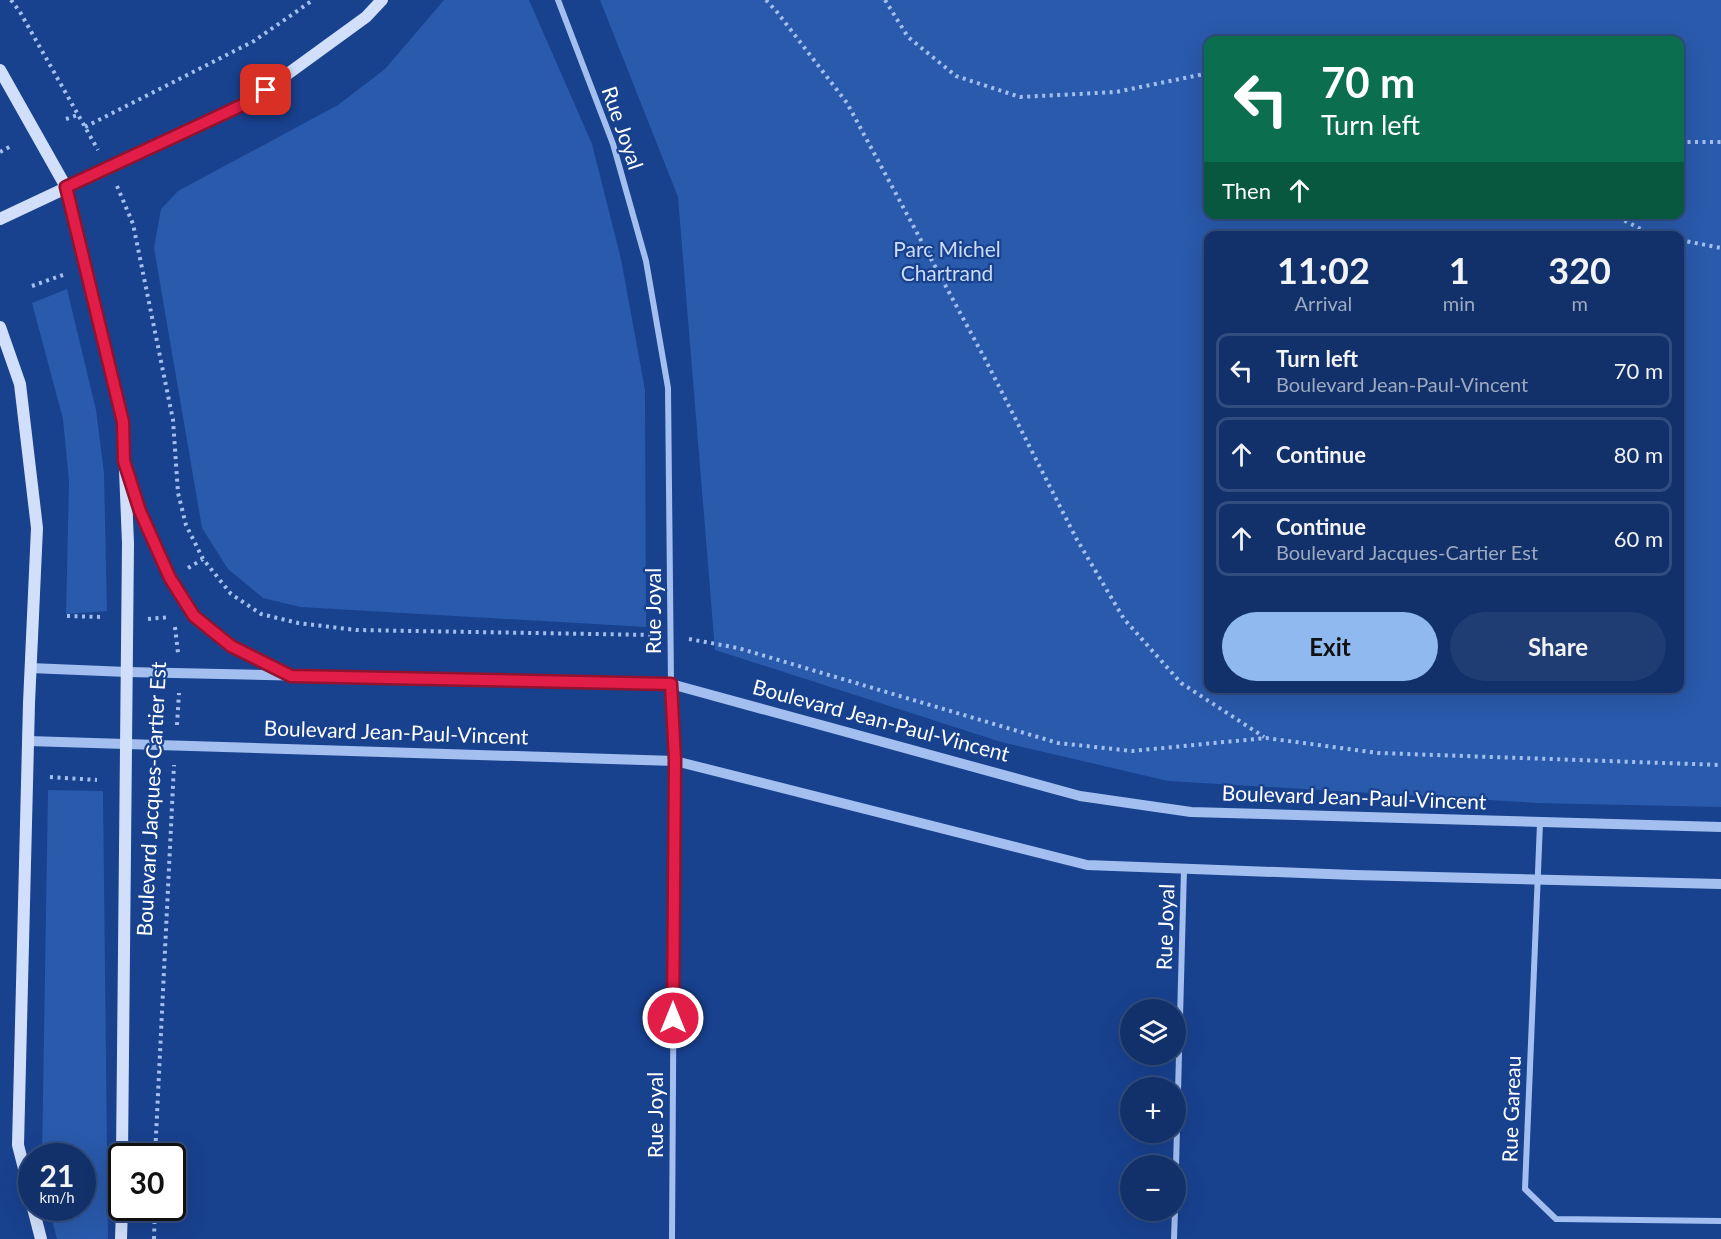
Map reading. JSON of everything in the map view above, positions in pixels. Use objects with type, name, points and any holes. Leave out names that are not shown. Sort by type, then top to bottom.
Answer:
[{"type":"main road","points":[[0,219],[249,102],[366,17],[382,0]]},
{"type":"main road","name":"Boulevard Jacques-Cartier Est","points":[[0,70],[66,187],[123,422],[128,543],[122,1143]]},
{"type":"main road","points":[[0,327],[20,384],[37,528],[30,668],[18,1143]]},
{"type":"main road","points":[[124,461],[140,511],[170,578],[194,616],[231,646],[291,676]]},
{"type":"main road","points":[[36,1221],[41,1239]]},
{"type":"main road","points":[[121,1239],[122,1221]]},
{"type":"street","name":"Rue Joyal","points":[[558,0],[613,144],[646,261],[668,388],[671,684],[675,760],[672,1239]]},
{"type":"street","name":"Boulevard Jean-Paul-Vincent","points":[[30,668],[671,684],[1080,796],[1191,812],[1721,827]]},
{"type":"street","name":"Boulevard Jean-Paul-Vincent","points":[[28,741],[675,760],[1087,865],[1721,884]]},
{"type":"street","name":"Rue Gareau","points":[[1540,823],[1526,1189],[1556,1219],[1721,1221]]},
{"type":"street","name":"Rue Joyal","points":[[1176,1155],[1184,869]]},
{"type":"street","points":[[1174,1239],[1175,1221]]},
{"type":"path","points":[[11,0],[109,168],[133,224],[173,420],[178,493],[186,525],[203,560],[231,594],[261,614],[298,623],[356,630],[672,635],[738,648],[1058,743],[1132,751],[1266,738],[1378,753],[1721,765]]},
{"type":"path","points":[[85,127],[254,41],[313,0]]},
{"type":"path","points":[[765,0],[777,12],[847,103],[979,349],[1076,538],[1124,620],[1181,683],[1266,738]]},
{"type":"path","points":[[885,0],[908,37],[956,76],[1020,97],[1116,92],[1204,74]]},
{"type":"path","points":[[66,119],[78,115]]},
{"type":"path","points":[[1684,142],[1721,142]]},
{"type":"path","points":[[0,152],[11,146]]},
{"type":"path","points":[[1621,219],[1645,231]]},
{"type":"path","points":[[1684,241],[1721,248]]},
{"type":"path","points":[[32,286],[63,275]]},
{"type":"path","points":[[170,578],[203,560]]},
{"type":"path","points":[[67,616],[102,617]]},
{"type":"path","name":"Boulevard Jacques-Cartier Est","points":[[143,619],[174,617],[180,673],[156,1143]]},
{"type":"path","points":[[50,777],[97,780]]},
{"type":"path","points":[[154,1239],[155,1221]]},
{"type":"green space","points":[[444,0],[529,0],[592,144],[621,259],[645,390],[646,627],[300,607],[263,598],[228,569],[202,528],[154,248],[161,209],[178,191],[338,105],[385,69]]},
{"type":"green space","name":"Parc Michel Chartrand","points":[[600,0],[1721,0],[1721,807],[1537,803],[1168,781],[1001,742],[715,650],[678,197]]},
{"type":"green space","points":[[67,289],[96,410],[104,473],[107,611],[66,614],[69,481],[63,419],[32,303]]},
{"type":"green space","points":[[48,790],[103,791],[108,1239],[57,1239],[52,1221],[96,1221],[96,1143],[42,1143]]},
{"type":"route","points":[[266,90],[249,102],[66,187],[123,422],[124,461],[140,511],[170,578],[194,616],[231,646],[291,676],[671,684],[675,760],[673,1018]]}]
